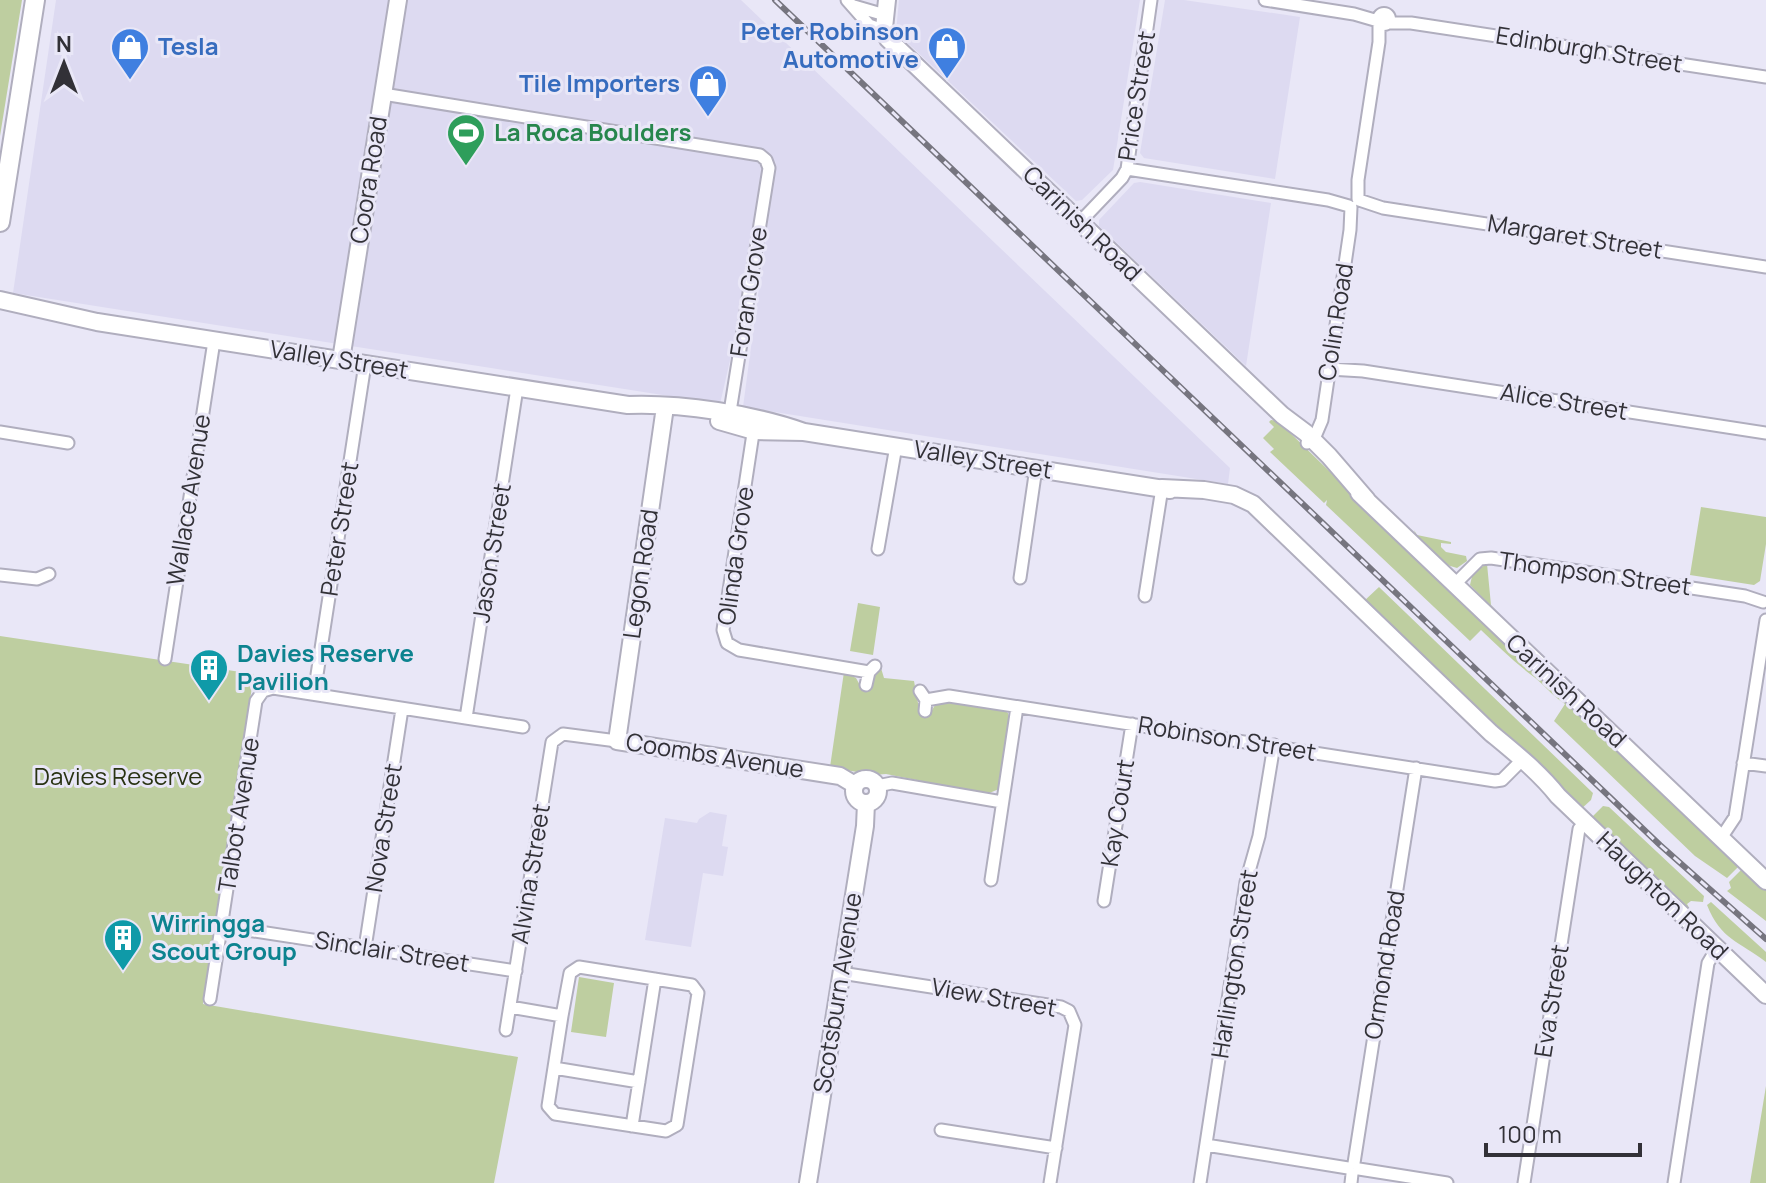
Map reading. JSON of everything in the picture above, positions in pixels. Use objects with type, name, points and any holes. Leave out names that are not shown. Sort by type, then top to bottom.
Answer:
[{"type":"main road","points":[[0,222],[35,0]]},
{"type":"street","name":"Coora Road","points":[[341,360],[398,0]]},
{"type":"street","name":"Price Street","points":[[1080,222],[1127,169],[1151,0]]},
{"type":"street","name":"Edinburgh Street","points":[[1265,0],[1766,77]]},
{"type":"street","name":"Colin Road","points":[[1306,438],[1322,413],[1386,0]]},
{"type":"street","name":"Carinish Road","points":[[850,3],[865,11],[886,16],[894,45],[1766,881]]},
{"type":"street","name":"Foran Grove","points":[[383,94],[760,155],[766,160],[769,168],[729,419]]},
{"type":"street","name":"Margaret Street","points":[[1127,169],[1766,267]]},
{"type":"street","name":"Valley Street","points":[[0,300],[39,308],[50,314],[628,405],[644,412],[665,411],[729,419],[1240,501]]},
{"type":"street","name":"Valley Street","points":[[0,311],[37,317],[50,314]]},
{"type":"street","name":"Wallace Avenue","points":[[165,659],[214,341]]},
{"type":"street","name":"Peter Street","points":[[314,694],[365,364]]},
{"type":"street","name":"Alice Street","points":[[1330,365],[1766,433]]},
{"type":"street","name":"Jason Street","points":[[466,718],[517,388]]},
{"type":"street","name":"Legon Road","points":[[617,741],[665,411]]},
{"type":"street","name":"Olinda Grove","points":[[755,424],[723,630],[727,643],[739,650],[872,669],[866,685]]},
{"type":"street","points":[[0,432],[68,443]]},
{"type":"street","points":[[878,549],[896,446]]},
{"type":"street","points":[[1020,578],[1036,468]]},
{"type":"street","points":[[1145,596],[1162,488]]},
{"type":"street","name":"Haughton Road","points":[[1240,501],[1303,554],[1491,733],[1546,791],[1558,796],[1766,995]]},
{"type":"street","name":"Thompson Street","points":[[1454,585],[1480,559],[1491,558],[1765,601]]},
{"type":"street","points":[[0,575],[37,579],[49,574]]},
{"type":"street","points":[[1717,834],[1737,805],[1765,622],[1765,601]]},
{"type":"street","name":"Talbot Avenue","points":[[210,999],[256,701],[263,691],[273,688],[314,694]]},
{"type":"street","points":[[314,694],[523,727]]},
{"type":"street","name":"Robinson Street","points":[[923,701],[949,696],[1499,781],[1518,764]]},
{"type":"street","points":[[991,880],[1017,707]]},
{"type":"street","name":"Nova Street","points":[[365,948],[402,709]]},
{"type":"street","name":"Kay Court","points":[[1104,901],[1132,724]]},
{"type":"street","name":"Coombs Avenue","points":[[572,735],[840,776],[855,785]]},
{"type":"street","name":"Alvina Street","points":[[506,1030],[551,747],[556,737],[572,735]]},
{"type":"street","name":"Harlington Street","points":[[1200,1183],[1246,882],[1259,836],[1274,745]]},
{"type":"street","points":[[1743,763],[1766,766]]},
{"type":"street","name":"Ormond Road","points":[[1353,1171],[1416,768]]},
{"type":"street","points":[[877,786],[876,797],[866,803],[856,797],[855,785],[868,779],[877,786],[892,783],[1002,802]]},
{"type":"street","name":"Scotsburn Avenue","points":[[808,1183],[866,803]]},
{"type":"street","name":"Eva Street","points":[[1524,1183],[1579,829],[1585,823]]},
{"type":"street","name":"Sinclair Street","points":[[221,926],[516,971]]},
{"type":"street","points":[[1674,1183],[1708,963],[1717,948]]},
{"type":"street","points":[[574,968],[692,985],[698,993],[677,1125],[666,1131],[555,1114],[548,1106],[562,1016],[570,973],[574,968]]},
{"type":"street","name":"View Street","points":[[841,973],[1061,1007],[1069,1011],[1075,1025],[1050,1183]]},
{"type":"street","points":[[632,1126],[655,979]]},
{"type":"street","points":[[510,1007],[562,1016]]},
{"type":"street","points":[[554,1068],[639,1082]]},
{"type":"street","points":[[941,1130],[1056,1148]]},
{"type":"street","points":[[1206,1145],[1353,1171],[1447,1183]]},
{"type":"shaded area","points":[[56,0],[741,0],[1230,468],[1228,484],[743,407],[776,160],[720,404],[13,293]]},
{"type":"shaded area","points":[[899,0],[1140,0],[1113,170],[1082,200],[1076,201],[896,32]]},
{"type":"shaded area","points":[[1165,0],[1300,17],[1275,179],[1144,158],[1140,153]]},
{"type":"shaded area","points":[[1134,183],[1271,203],[1246,366],[1099,226],[1099,220]]},
{"type":"shaded area","points":[[710,812],[727,815],[722,846],[728,847],[723,876],[703,873],[691,947],[645,940],[665,818],[697,823]]},
{"type":"green space","points":[[0,0],[22,0],[0,136]]},
{"type":"green space","points":[[1278,421],[1740,865],[1727,878],[1695,856],[1554,721],[1565,704],[1481,630],[1470,641],[1326,505],[1327,500],[1324,503],[1270,452],[1274,449],[1263,438],[1274,427],[1269,422]]},
{"type":"green space","points":[[1701,507],[1766,517],[1766,544],[1760,581],[1754,585],[1690,575]]},
{"type":"green space","points":[[1414,530],[1417,535],[1451,542],[1441,543],[1441,547],[1446,552],[1466,556],[1467,561],[1457,568],[1447,565],[1416,536]]},
{"type":"green space","points":[[1487,564],[1491,605],[1501,616],[1470,585],[1473,572]]},
{"type":"green space","points":[[1379,587],[1593,793],[1591,800],[1580,810],[1363,602]]},
{"type":"green space","points":[[858,603],[880,607],[873,655],[850,651]]},
{"type":"green space","name":"Davies Reserve","points":[[0,636],[254,674],[203,1004],[518,1057],[494,1183],[0,1183]]},
{"type":"green space","points":[[881,668],[884,678],[914,681],[920,714],[930,714],[935,705],[950,701],[1008,713],[1010,722],[999,789],[987,794],[886,774],[873,775],[830,767],[844,672],[856,678],[862,689],[872,689],[873,679]]},
{"type":"green space","points":[[1603,806],[1609,807],[1704,896],[1703,902],[1691,901],[1687,904],[1693,915],[1590,819]]},
{"type":"green space","points":[[1744,867],[1766,889],[1766,921],[1727,891],[1731,888],[1729,882]]},
{"type":"green space","points":[[1711,902],[1766,952],[1766,962],[1718,926],[1707,905]]},
{"type":"green space","points":[[579,977],[614,983],[606,1037],[571,1032]]},
{"type":"green space","points":[[1766,1086],[1766,1183],[1750,1183]]},
{"type":"railway","points":[[775,0],[1660,845],[1766,939]]},
{"type":"place","name":"Peter Robinson Automotive","points":[[947,80]]},
{"type":"place","name":"Tesla","points":[[130,81]]},
{"type":"place","name":"Tile Importers","points":[[708,118]]},
{"type":"place","name":"La Roca Boulders","points":[[466,167]]},
{"type":"place","name":"Davies Reserve Pavilion","points":[[209,702]]},
{"type":"place","name":"Wirringga Scout Group","points":[[123,972]]}]
